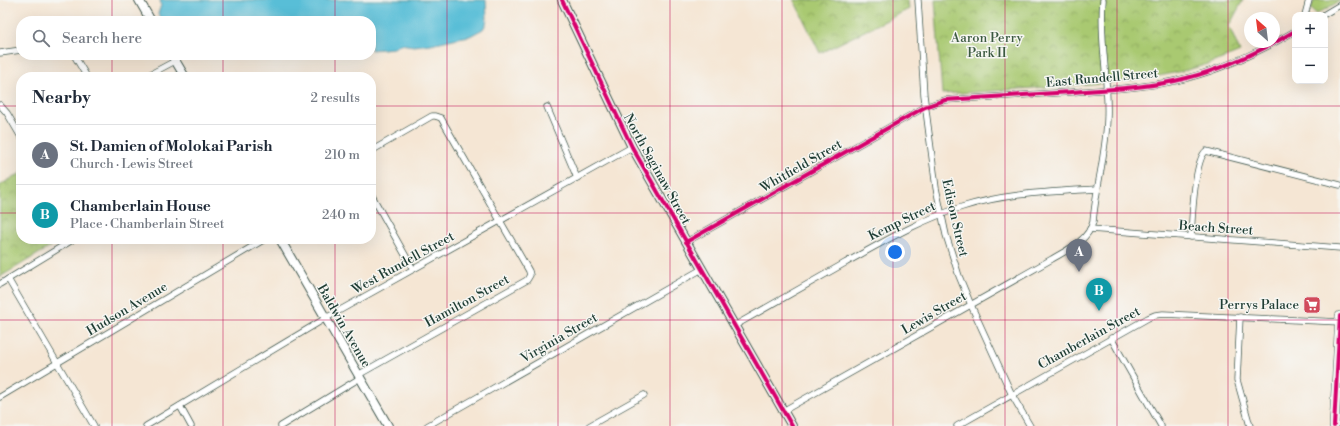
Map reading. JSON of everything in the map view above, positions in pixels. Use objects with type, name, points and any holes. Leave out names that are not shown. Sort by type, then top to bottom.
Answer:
[{"type":"main road","points":[[1334,426],[1340,316]]},
{"type":"street","points":[[139,0],[149,16]]},
{"type":"street","name":"North Saginaw Street","points":[[562,0],[632,147],[792,426]]},
{"type":"street","name":"Edison Street","points":[[918,0],[923,92],[934,177],[941,214],[953,258],[971,305],[1012,394],[1030,426]]},
{"type":"street","points":[[1090,229],[1106,136],[1108,113],[1102,0]]},
{"type":"street","points":[[1306,12],[1309,0]]},
{"type":"street","points":[[1328,12],[1340,5]]},
{"type":"street","name":"East Rundell Street","points":[[925,107],[945,100],[1106,90],[1155,85],[1197,75],[1224,66],[1255,53],[1292,33]]},
{"type":"street","points":[[0,53],[16,51]]},
{"type":"street","points":[[77,60],[84,72]]},
{"type":"street","points":[[152,72],[170,60]]},
{"type":"street","points":[[174,60],[182,72]]},
{"type":"street","points":[[0,105],[5,110],[16,129]]},
{"type":"street","points":[[547,107],[577,178]]},
{"type":"street","name":"Whitfield Street","points":[[686,242],[925,107]]},
{"type":"street","points":[[376,147],[432,116],[439,116],[500,221]]},
{"type":"street","name":"West Rundell Street","points":[[146,426],[326,318],[632,147]]},
{"type":"street","points":[[1191,237],[1196,176],[1202,154],[1206,151],[1340,185]]},
{"type":"street","name":"Kemp Street","points":[[734,326],[889,238],[941,214],[977,203],[1009,196],[1049,191],[1097,189]]},
{"type":"street","points":[[376,203],[413,269]]},
{"type":"street","name":"Hamilton Street","points":[[359,376],[528,279],[530,275],[529,271],[500,221]]},
{"type":"street","name":"Beach Street","points":[[1090,229],[1340,248]]},
{"type":"street","name":"Lewis Street","points":[[783,411],[1068,250],[1083,240],[1090,229]]},
{"type":"street","points":[[0,284],[66,244]]},
{"type":"street","name":"Hudson Avenue","points":[[0,397],[257,244]]},
{"type":"street","name":"Baldwin Avenue","points":[[283,244],[388,426]]},
{"type":"street","name":"Virginia Street","points":[[427,426],[702,269]]},
{"type":"street","points":[[8,279],[94,426]]},
{"type":"street","name":"Chamberlain Street","points":[[957,426],[1111,338],[1149,317],[1158,314],[1340,322]]},
{"type":"street","points":[[1240,318],[1237,380],[1250,426]]},
{"type":"street","points":[[1111,338],[1161,426]]},
{"type":"street","points":[[281,426],[359,376]]},
{"type":"street","points":[[589,426],[644,395]]},
{"type":"street","points":[[180,406],[191,426]]},
{"type":"green space","points":[[794,0],[908,0],[909,9],[820,53]]},
{"type":"green space","name":"Aaron Perry Park II","points":[[935,0],[1243,0],[1229,26],[1240,52],[1195,68],[1152,77],[1107,83],[942,94]]},
{"type":"green space","points":[[1314,0],[1340,0],[1321,12],[1315,12],[1311,9]]},
{"type":"green space","points":[[16,176],[16,244],[55,244],[0,277],[0,185]]},
{"type":"water","points":[[160,0],[486,0],[487,18],[483,29],[470,36],[431,44],[414,46],[400,44],[394,48],[376,50],[376,16],[159,16],[158,14],[161,5]]},
{"type":"cycle path","points":[[562,0],[632,147],[792,426]]},
{"type":"cycle path","points":[[686,242],[925,107],[945,100],[1116,89],[1173,81],[1201,74],[1229,64],[1256,52],[1292,33]]},
{"type":"cycle path","points":[[1334,426],[1340,316]]},
{"type":"place","name":"St. Damien of Molokai Parish","points":[[1079,272]]},
{"type":"place","name":"Perrys Palace","points":[[1312,305]]},
{"type":"place","name":"Chamberlain House","points":[[1099,311]]}]
